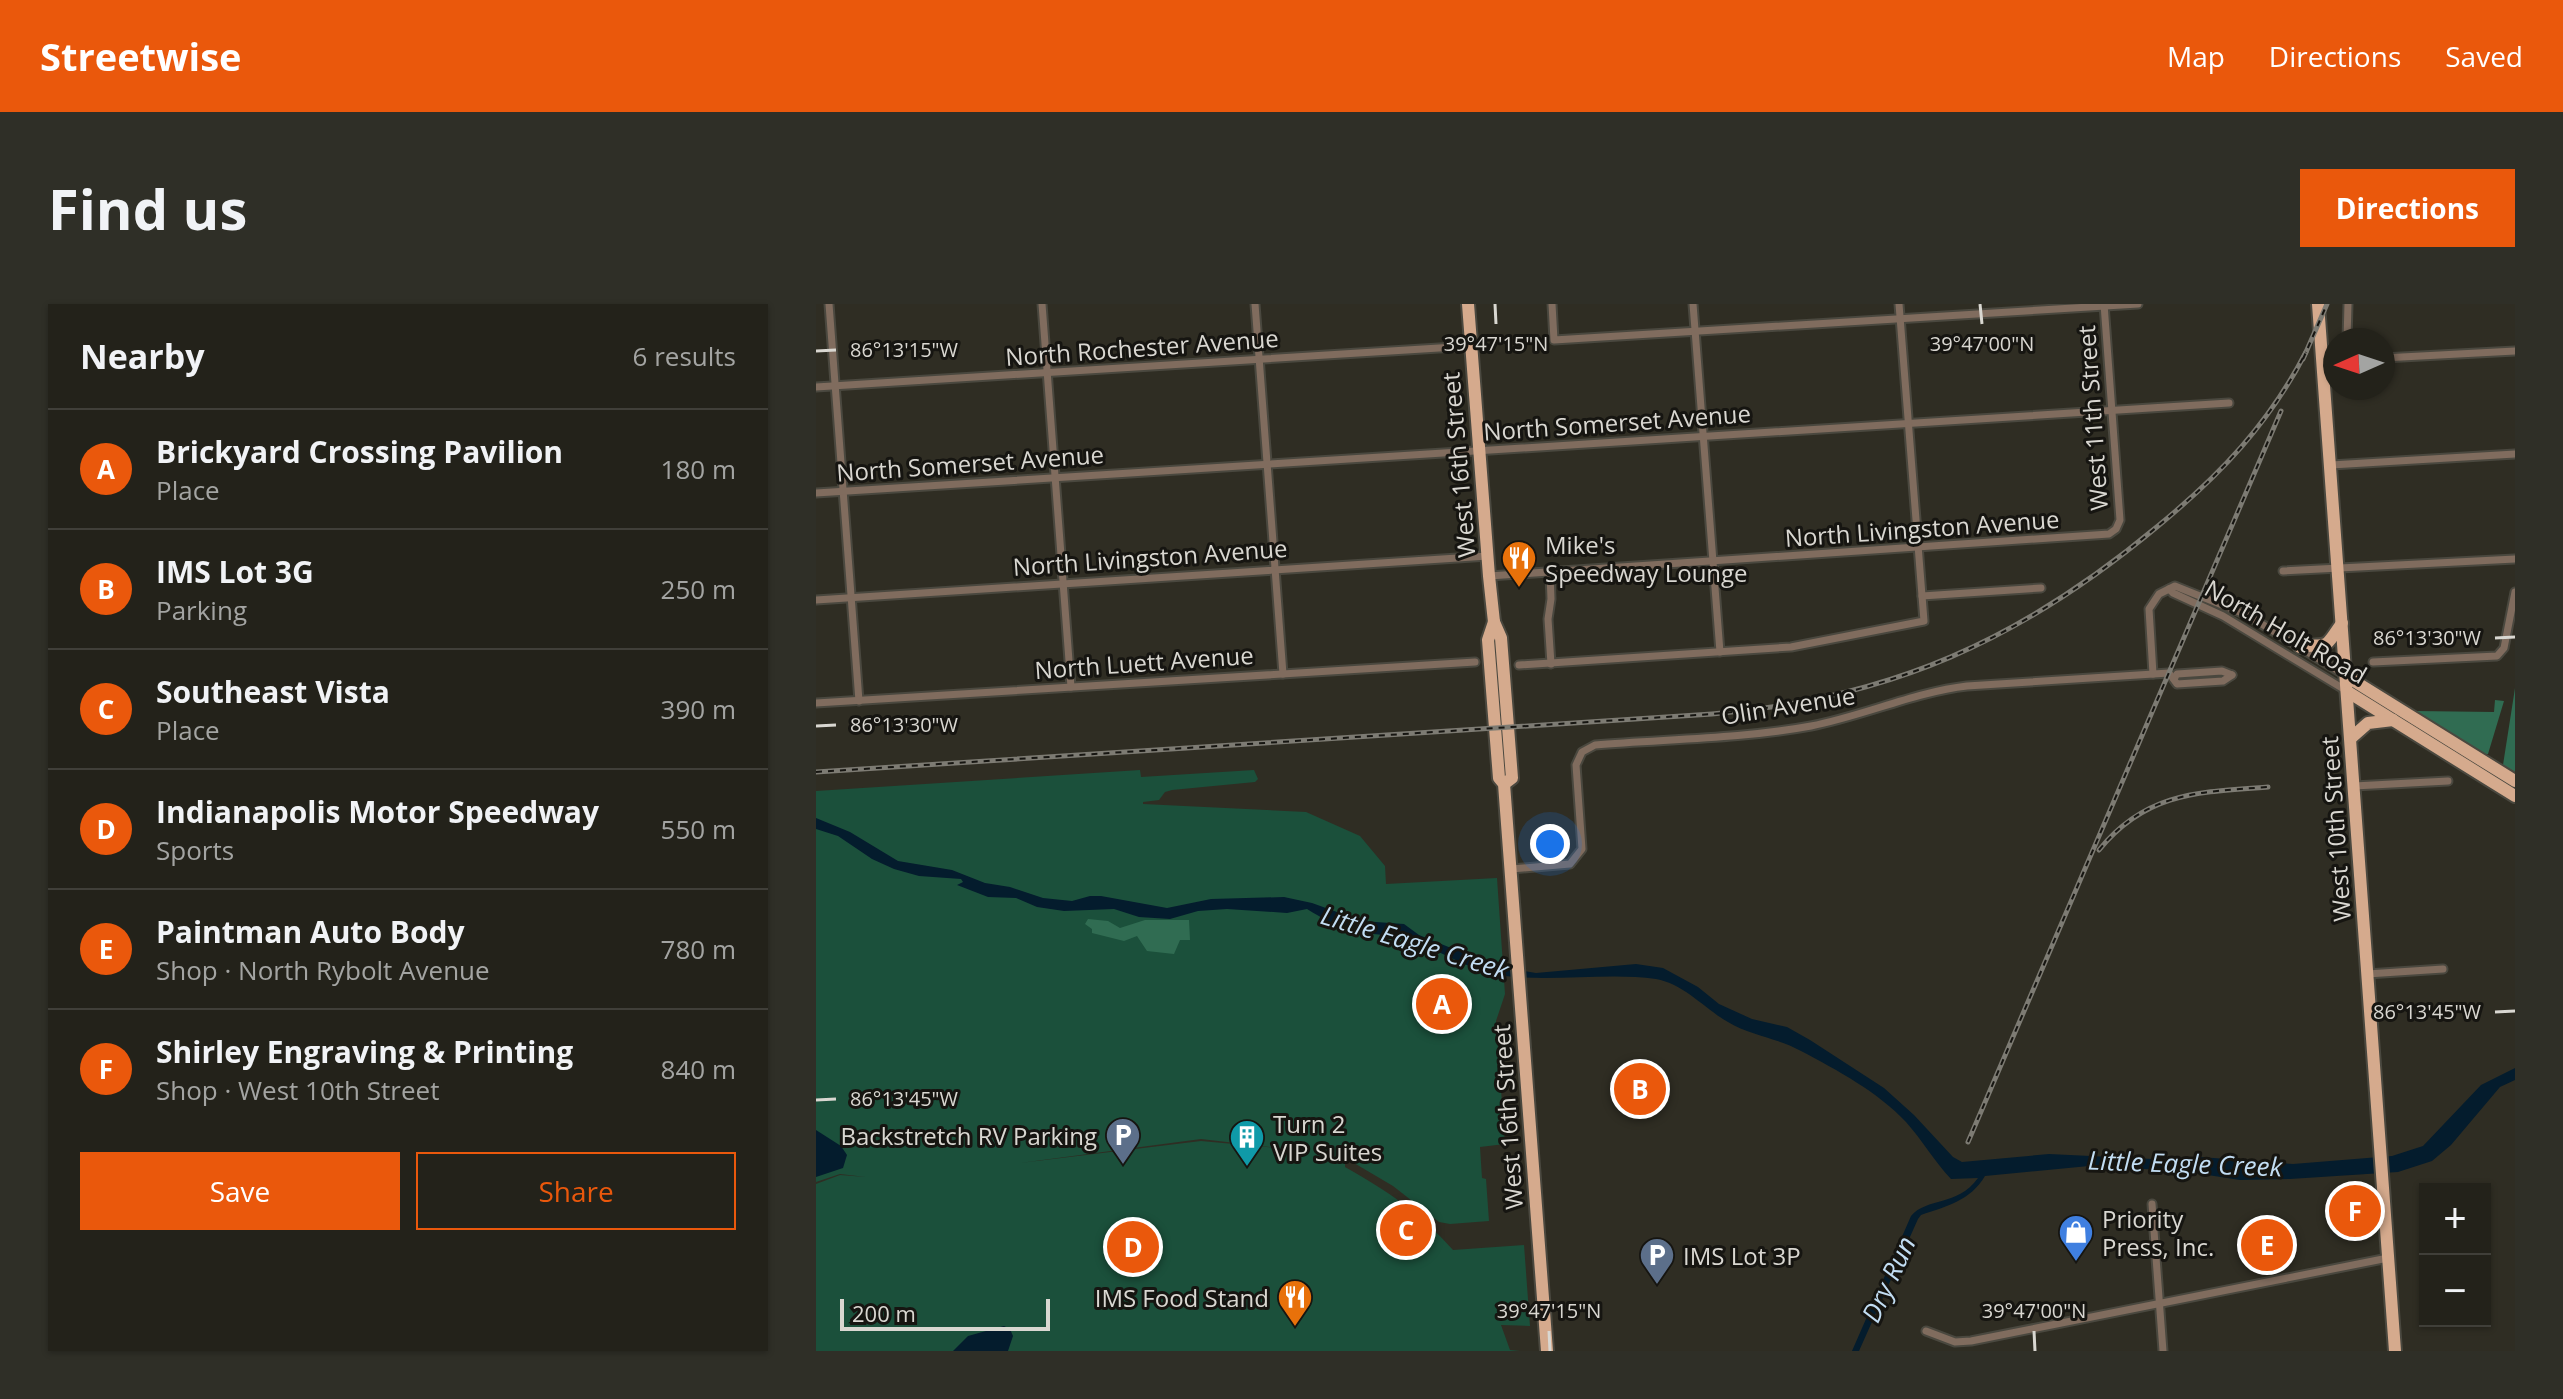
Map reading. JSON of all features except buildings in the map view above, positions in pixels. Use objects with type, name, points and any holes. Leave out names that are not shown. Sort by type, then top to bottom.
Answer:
[{"type":"main road","name":"West 16th Street","points":[[1468,304],[1494,622],[1488,640],[1499,778],[1504,784],[1547,1351]]},
{"type":"main road","name":"West 10th Street","points":[[2318,304],[2326,361],[2338,568],[2395,1351]]},
{"type":"main road","points":[[2300,647],[2323,646],[2342,623]]},
{"type":"main road","name":"North Holt Road","points":[[2346,676],[2515,781]]},
{"type":"main road","name":"North Holt Road","points":[[2348,692],[2515,796]]},
{"type":"main road","points":[[2351,738],[2368,723],[2393,720]]},
{"type":"street","points":[[829,304],[859,701]]},
{"type":"street","points":[[1042,304],[1071,687]]},
{"type":"street","points":[[1255,304],[1283,674]]},
{"type":"street","points":[[1552,304],[1554,340],[2138,304]]},
{"type":"street","points":[[1693,304],[1720,652]]},
{"type":"street","points":[[1519,665],[1814,644],[1924,621],[1899,304]]},
{"type":"street","points":[[2347,328],[2348,304]]},
{"type":"street","name":"West 11th Street","points":[[2104,305],[2120,520],[2116,529]]},
{"type":"street","name":"North Rochester Avenue","points":[[816,387],[1471,346]]},
{"type":"street","points":[[2395,357],[2515,351]]},
{"type":"street","name":"North Somerset Avenue","points":[[816,493],[2229,403]]},
{"type":"street","points":[[2331,465],[2515,454]]},
{"type":"street","name":"North Livingston Avenue","points":[[1489,576],[2103,536],[2116,529]]},
{"type":"street","name":"North Livingston Avenue","points":[[816,600],[1488,556]]},
{"type":"street","points":[[2283,571],[2515,559]]},
{"type":"street","points":[[1550,573],[1548,619],[1551,664]]},
{"type":"street","name":"North Holt Road","points":[[2346,676],[2247,615],[2175,586],[2169,589],[2232,621],[2348,692]]},
{"type":"street","points":[[1922,596],[2041,588]]},
{"type":"street","points":[[2153,674],[2149,609],[2155,597],[2169,589]]},
{"type":"street","points":[[2373,662],[2497,656],[2504,648],[2515,592]]},
{"type":"street","name":"North Luett Avenue","points":[[816,703],[1475,662]]},
{"type":"street","name":"Olin Avenue","points":[[1511,869],[1570,864],[1582,849],[1576,765],[1582,752],[1591,746],[1736,736],[1799,728],[1852,717],[1957,687],[2169,673],[2177,684],[2223,681],[2232,675],[2222,671],[2177,674],[2174,679]]},
{"type":"street","points":[[2354,786],[2448,781]]},
{"type":"street","points":[[2367,974],[2443,969]]},
{"type":"street","points":[[2152,1204],[2163,1351]]},
{"type":"street","points":[[1926,1331],[1955,1342],[1971,1341],[2388,1258]]},
{"type":"green space","points":[[2515,688],[2515,772],[2503,765]]},
{"type":"green space","points":[[2495,700],[2504,701],[2488,754],[2483,754],[2415,711],[2494,712]]},
{"type":"green space","points":[[1140,770],[1141,777],[1254,770],[1258,779],[1255,782],[1172,790],[1165,792],[1159,800],[1143,804],[1306,812],[1360,836],[1385,866],[1386,884],[1497,878],[1505,994],[1496,1021],[1505,1144],[1480,1147],[1489,1221],[1439,1222],[1353,1160],[1345,1159],[1345,1167],[1403,1204],[1453,1250],[1524,1245],[1530,1326],[1501,1325],[1510,1350],[1520,1351],[816,1351],[816,1184],[840,1175],[866,1177],[840,1174],[816,1182],[816,791]],"holes":[[[1201,1139],[1288,1149],[1201,1141],[1020,1163]]]},
{"type":"green space","points":[[1088,919],[1108,921],[1120,928],[1145,920],[1189,920],[1190,940],[1180,940],[1174,954],[1147,951],[1137,936],[1124,941],[1092,933],[1092,929],[1085,924]]},
{"type":"water","points":[[816,818],[850,832],[898,861],[952,870],[985,883],[1043,898],[1072,901],[1101,896],[1167,908],[1211,899],[1284,897],[1312,903],[1362,921],[1404,924],[1419,935],[1502,967],[1536,973],[1636,964],[1663,968],[1698,987],[1719,1004],[1752,1019],[1787,1027],[1884,1088],[1953,1157],[1962,1162],[2049,1154],[2153,1159],[2200,1157],[2293,1164],[2392,1156],[2423,1146],[2481,1085],[2515,1068],[2515,1080],[2500,1087],[2451,1145],[2432,1161],[2398,1172],[2240,1180],[2182,1171],[2089,1166],[1985,1176],[1965,1197],[1921,1215],[1859,1351],[1852,1351],[1911,1216],[1925,1206],[1961,1194],[1978,1178],[1951,1179],[1906,1122],[1856,1082],[1792,1047],[1737,1027],[1676,986],[1638,977],[1543,978],[1492,974],[1409,940],[1343,928],[1307,909],[1287,913],[1227,909],[1198,911],[1170,919],[1139,917],[1114,909],[1064,911],[1037,907],[1016,898],[988,897],[957,885],[963,882],[961,879],[919,876],[894,869],[872,859],[838,836],[816,829]]},
{"type":"water","points":[[816,1130],[841,1146],[847,1155],[843,1168],[816,1177]]},
{"type":"water","points":[[1004,1326],[1010,1329],[1013,1336],[1008,1351],[953,1351],[968,1336]]},
{"type":"railway","points":[[2303,359],[2327,304]]},
{"type":"railway","points":[[816,772],[1712,714],[1777,706],[1838,694],[1895,678],[2004,632],[2107,566],[2158,526],[2241,447],[2276,402],[2306,352]]},
{"type":"railway","points":[[1968,1142],[2281,411]]},
{"type":"railway","points":[[2099,850],[2136,816],[2155,806],[2197,794],[2268,787]]},
{"type":"place","name":"Mike's Speedway Lounge","points":[[1519,589]]},
{"type":"place","name":"Brickyard Crossing Pavilion","points":[[1442,1004]]},
{"type":"place","name":"IMS Lot 3G","points":[[1640,1089]]},
{"type":"place","name":"Backstretch RV Parking","points":[[1123,1166]]},
{"type":"place","name":"Turn 2 VIP Suites","points":[[1247,1168]]},
{"type":"place","name":"Shirley Engraving & Printing","points":[[2355,1211]]},
{"type":"place","name":"Southeast Vista","points":[[1406,1230]]},
{"type":"place","name":"Paintman Auto Body","points":[[2267,1245]]},
{"type":"place","name":"Indianapolis Motor Speedway","points":[[1133,1247]]},
{"type":"place","name":"Priority Press, Inc.","points":[[2076,1263]]},
{"type":"place","name":"IMS Lot 3P","points":[[1657,1286]]},
{"type":"place","name":"IMS Food Stand","points":[[1295,1328]]},
{"type":"water label","name":"Little Eagle Creek","points":[[1415,942]]},
{"type":"water label","name":"Little Eagle Creek","points":[[2185,1163]]},
{"type":"water label","name":"Dry Run","points":[[1888,1279]]}]
